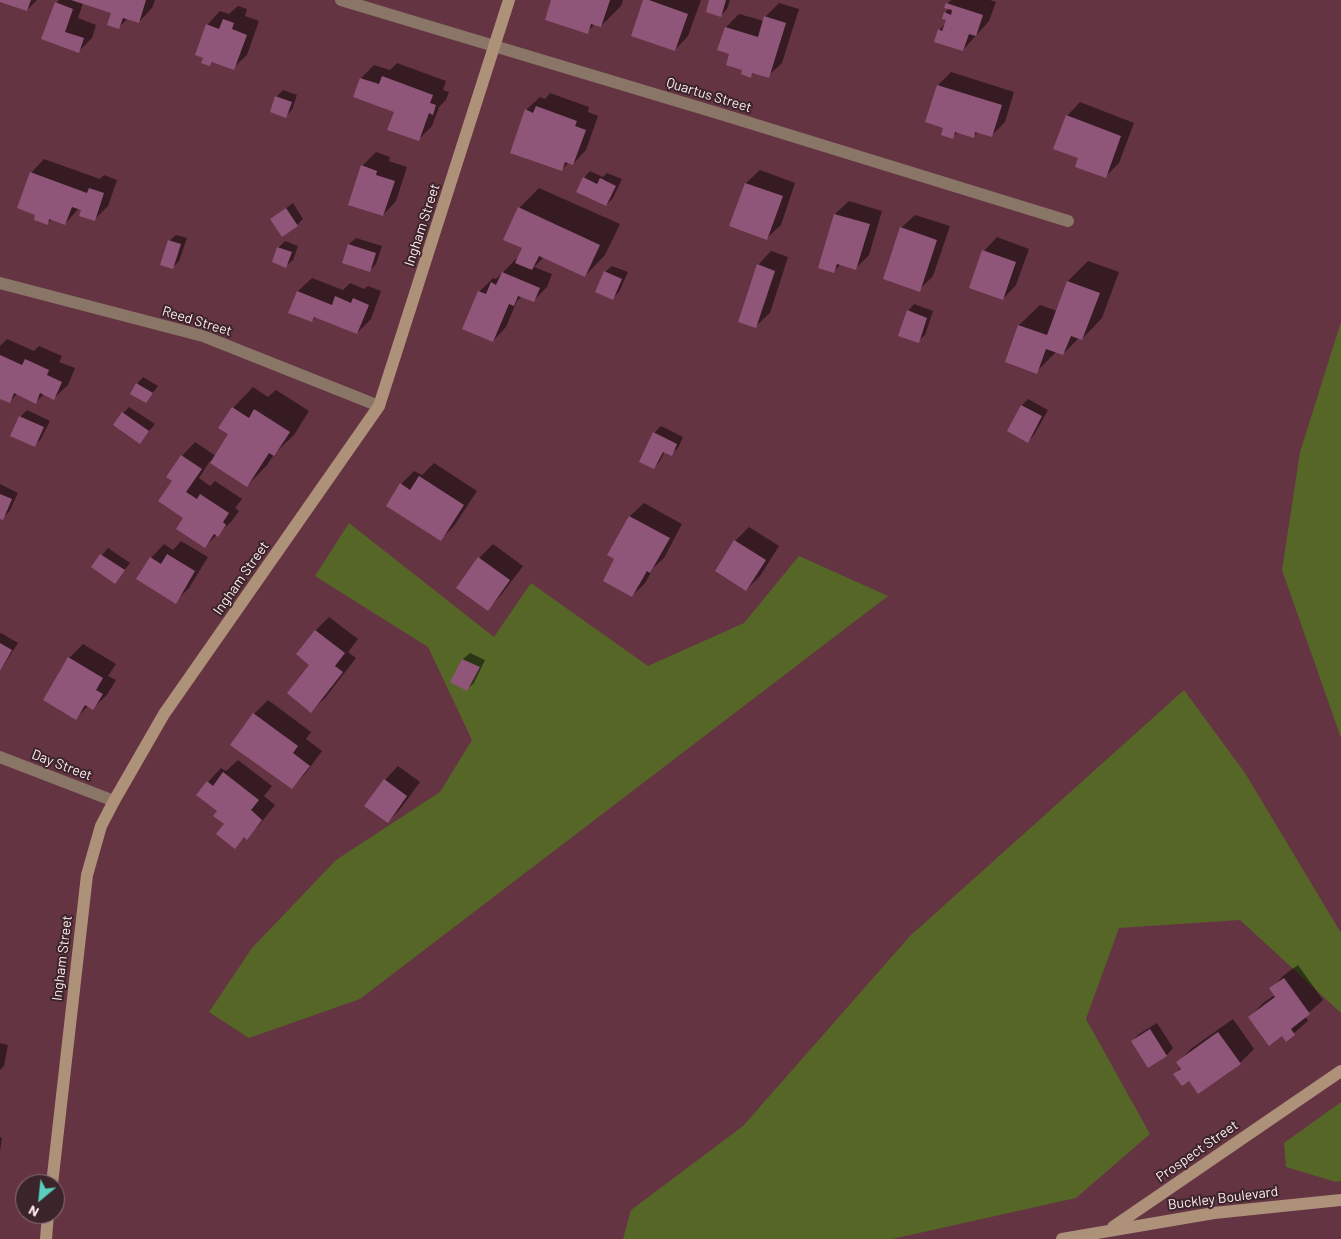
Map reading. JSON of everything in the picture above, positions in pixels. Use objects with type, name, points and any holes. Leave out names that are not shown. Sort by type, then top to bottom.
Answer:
[{"type":"street","name":"Quartus Street","points":[[341,0],[1068,221]]},
{"type":"street","name":"Ingham Street","points":[[53,1174],[87,875],[101,826],[164,714],[379,406],[509,0]]},
{"type":"street","name":"Reed Street","points":[[0,283],[203,336],[379,406]]},
{"type":"street","name":"Day Street","points":[[0,757],[114,801]]},
{"type":"street","name":"Prospect Street","points":[[1062,1239],[1109,1230],[1341,1070]]},
{"type":"street","name":"Buckley Boulevard","points":[[1109,1230],[1214,1213],[1341,1200]]},
{"type":"street","points":[[46,1239],[47,1224]]},
{"type":"green space","points":[[1341,322],[1341,738],[1282,570],[1300,452]]},
{"type":"green space","points":[[349,523],[494,637],[531,583],[648,666],[744,623],[799,556],[888,596],[360,999],[249,1038],[209,1012],[252,948],[336,860],[440,792],[472,740],[428,647],[315,576]]},
{"type":"green space","points":[[1184,690],[1245,773],[1341,933],[1341,1013],[1240,920],[1119,928],[1086,1019],[1150,1134],[1076,1198],[892,1239],[623,1239],[631,1210],[743,1126],[910,936]]},
{"type":"green space","points":[[1341,1102],[1341,1181],[1336,1182],[1286,1167],[1284,1143]]},
{"type":"building","points":[[0,0],[31,0],[27,11],[0,2]]},
{"type":"building","points":[[71,0],[146,0],[139,23],[123,18],[119,29],[107,25],[111,13]]},
{"type":"building","points":[[551,0],[610,0],[601,27],[591,24],[588,34],[545,20]]},
{"type":"building","points":[[643,0],[649,0],[688,14],[675,51],[631,36]]},
{"type":"building","points":[[709,0],[726,0],[721,17],[706,12]]},
{"type":"building","points":[[55,2],[73,9],[65,32],[84,38],[79,53],[41,39]]},
{"type":"building","points":[[946,3],[983,15],[976,36],[969,34],[963,51],[934,42],[938,29],[942,31],[946,20],[942,19],[944,12],[951,15],[952,10],[944,8]]},
{"type":"building","points":[[764,16],[786,23],[769,78],[752,73],[751,78],[741,74],[742,70],[726,65],[729,54],[717,50],[725,27],[758,37]]},
{"type":"building","points":[[223,19],[234,23],[232,29],[247,35],[234,70],[212,62],[210,66],[201,63],[203,58],[195,55],[206,24],[219,29]]},
{"type":"building","points":[[382,76],[433,95],[430,103],[436,105],[433,115],[429,113],[419,141],[387,130],[394,112],[353,97],[360,78],[379,84]]},
{"type":"building","points":[[937,85],[1002,105],[992,137],[975,132],[974,138],[955,132],[953,139],[941,135],[943,128],[925,122]]},
{"type":"building","points":[[275,96],[292,102],[286,118],[270,112]]},
{"type":"building","points":[[536,106],[577,121],[575,126],[586,130],[573,165],[565,162],[562,171],[510,153],[525,109],[533,113]]},
{"type":"building","points":[[1066,115],[1121,136],[1106,178],[1075,167],[1078,158],[1053,149]]},
{"type":"building","points":[[361,165],[377,171],[376,175],[395,181],[383,216],[348,205]]},
{"type":"building","points":[[30,172],[87,193],[89,188],[104,193],[95,221],[79,216],[81,210],[72,207],[65,225],[49,219],[48,225],[34,220],[35,215],[17,208]]},
{"type":"building","points":[[583,177],[597,184],[600,178],[616,186],[606,206],[576,192]]},
{"type":"building","points":[[745,183],[783,196],[767,240],[729,226]]},
{"type":"building","points":[[518,207],[600,245],[585,277],[539,256],[532,270],[515,263],[522,248],[503,240]]},
{"type":"building","points":[[286,208],[298,226],[282,237],[270,219]]},
{"type":"building","points":[[834,214],[870,224],[856,270],[837,264],[834,273],[818,268]]},
{"type":"building","points":[[900,227],[937,240],[920,292],[883,279]]},
{"type":"building","points":[[168,240],[181,244],[173,269],[160,265]]},
{"type":"building","points":[[348,244],[376,253],[370,272],[342,263]]},
{"type":"building","points":[[277,247],[292,252],[286,268],[272,262]]},
{"type":"building","points":[[982,250],[1016,262],[1003,300],[969,288]]},
{"type":"building","points":[[757,264],[775,271],[756,328],[738,322]]},
{"type":"building","points":[[604,271],[622,279],[613,300],[595,292]]},
{"type":"building","points":[[502,272],[540,288],[534,302],[518,296],[514,306],[509,304],[493,342],[462,329],[478,291],[486,294],[491,282],[496,285]]},
{"type":"building","points":[[1067,281],[1100,293],[1082,340],[1071,336],[1063,355],[1046,349],[1037,374],[1005,362],[1018,325],[1047,335]]},
{"type":"building","points":[[297,291],[332,305],[335,296],[351,303],[353,298],[369,305],[357,334],[314,317],[312,322],[288,313]]},
{"type":"building","points":[[907,310],[927,318],[919,343],[898,336]]},
{"type":"building","points":[[0,355],[22,365],[25,359],[49,370],[47,375],[62,382],[54,400],[40,393],[36,404],[14,393],[10,403],[0,399]]},
{"type":"building","points":[[136,383],[153,393],[146,403],[130,394]]},
{"type":"building","points":[[1021,405],[1042,416],[1028,443],[1007,431]]},
{"type":"building","points":[[232,407],[249,418],[254,409],[290,432],[274,456],[269,453],[247,487],[210,463],[228,434],[218,428]]},
{"type":"building","points":[[122,412],[149,431],[140,444],[113,425]]},
{"type":"building","points":[[19,416],[44,427],[35,447],[10,436]]},
{"type":"building","points":[[653,432],[677,444],[672,456],[663,452],[654,469],[639,462]]},
{"type":"building","points":[[181,455],[202,469],[186,492],[197,499],[200,494],[229,513],[223,522],[226,525],[218,537],[214,534],[205,548],[176,529],[183,518],[158,501],[172,481],[166,477]]},
{"type":"building","points":[[419,476],[464,505],[441,541],[386,506],[400,483],[410,490]]},
{"type":"building","points":[[0,494],[12,499],[3,520],[0,519]]},
{"type":"building","points":[[629,516],[670,538],[650,573],[647,571],[632,597],[603,581],[614,559],[607,555]]},
{"type":"building","points":[[734,540],[766,560],[746,591],[715,571]]},
{"type":"building","points":[[100,554],[125,570],[115,584],[91,567]]},
{"type":"building","points":[[167,554],[195,571],[176,604],[136,579],[150,557],[161,564]]},
{"type":"building","points":[[478,557],[510,580],[488,611],[456,588]]},
{"type":"building","points":[[315,630],[345,653],[335,666],[343,672],[311,713],[287,693],[309,665],[296,654]]},
{"type":"building","points":[[0,643],[12,650],[0,671]]},
{"type":"building","points":[[68,657],[103,678],[96,690],[103,694],[93,710],[85,705],[76,720],[43,700]]},
{"type":"building","points":[[462,659],[480,667],[467,691],[450,682]]},
{"type":"building","points":[[253,713],[298,746],[293,753],[310,766],[292,789],[230,745]]},
{"type":"building","points":[[223,772],[259,800],[251,810],[262,820],[247,840],[244,837],[235,849],[216,834],[224,824],[213,816],[217,811],[196,795],[207,781],[213,786]]},
{"type":"building","points":[[384,779],[407,796],[388,823],[364,806]]},
{"type":"building","points":[[1284,978],[1310,1014],[1291,1029],[1295,1035],[1286,1042],[1282,1036],[1269,1046],[1248,1017],[1275,997],[1269,988]]},
{"type":"building","points":[[1150,1029],[1167,1056],[1148,1068],[1131,1041]]},
{"type":"building","points":[[1218,1032],[1241,1064],[1198,1094],[1189,1081],[1182,1086],[1173,1074],[1181,1069],[1176,1062]]}]
